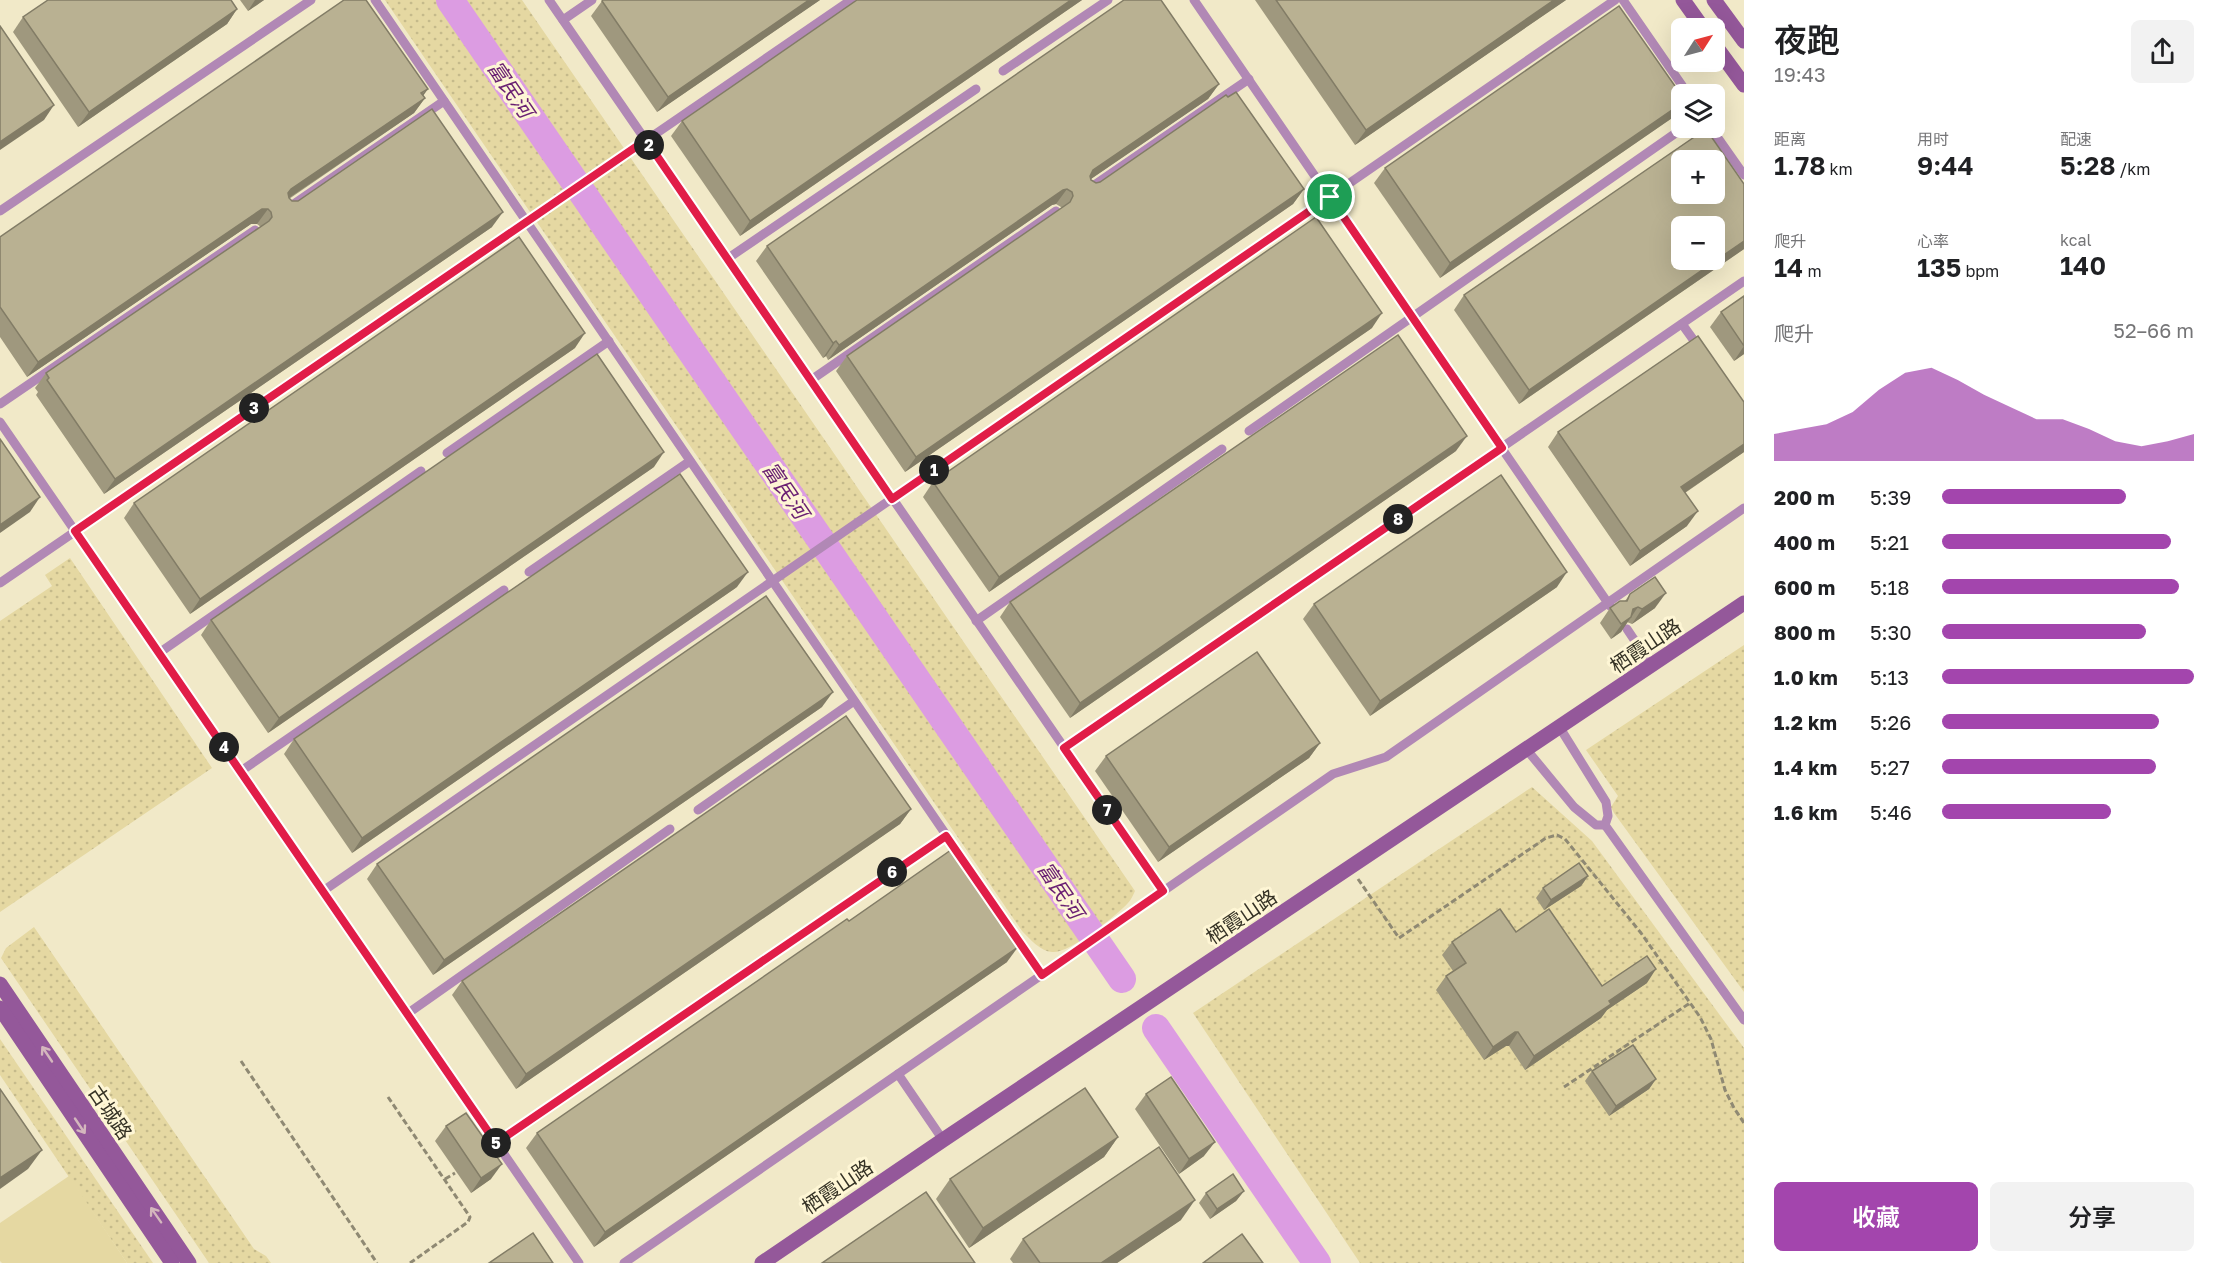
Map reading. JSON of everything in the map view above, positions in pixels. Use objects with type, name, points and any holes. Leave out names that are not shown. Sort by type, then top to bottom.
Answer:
[{"type":"street","points":[[1683,0],[1696,18]]},
{"type":"street","points":[[1714,0],[1744,41]]},
{"type":"street","points":[[1725,59],[1744,86]]},
{"type":"street","name":"栖霞山路","points":[[762,1263],[1744,603]]},
{"type":"street","name":"古城路","points":[[0,984],[189,1263]]},
{"type":"street","name":"古城路","points":[[0,1008],[172,1263]]},
{"type":"lane","points":[[0,211],[311,0]]},
{"type":"lane","points":[[375,0],[1042,975]]},
{"type":"lane","points":[[549,0],[1163,891]]},
{"type":"lane","points":[[563,20],[592,0]]},
{"type":"lane","points":[[0,583],[851,0]]},
{"type":"lane","points":[[1003,71],[1108,0]]},
{"type":"lane","points":[[1194,0],[1610,606]]},
{"type":"lane","points":[[323,891],[1615,0]]},
{"type":"lane","points":[[1623,0],[1681,84]]},
{"type":"lane","points":[[1086,191],[1249,79]]},
{"type":"lane","points":[[727,259],[976,89]]},
{"type":"lane","points":[[284,210],[444,101]]},
{"type":"lane","points":[[1249,430],[1671,136]]},
{"type":"lane","points":[[1718,138],[1744,175]]},
{"type":"lane","points":[[810,380],[1056,211]]},
{"type":"lane","points":[[0,404],[255,230]]},
{"type":"lane","points":[[1064,748],[1744,281]]},
{"type":"lane","points":[[1682,324],[1703,353]]},
{"type":"lane","points":[[447,453],[609,341]]},
{"type":"lane","points":[[0,422],[579,1263]]},
{"type":"lane","points":[[976,621],[1222,449]]},
{"type":"lane","points":[[529,572],[690,461]]},
{"type":"lane","points":[[159,653],[421,471]]},
{"type":"lane","points":[[624,1263],[1333,774],[1386,756],[1610,606],[1744,508]]},
{"type":"lane","points":[[241,771],[504,590]]},
{"type":"lane","points":[[1627,630],[1651,665]]},
{"type":"lane","points":[[698,810],[854,700]]},
{"type":"lane","points":[[1560,728],[1606,802],[1608,816],[1605,825]]},
{"type":"lane","points":[[1527,750],[1574,807],[1596,825],[1605,825]]},
{"type":"lane","points":[[1605,825],[1744,1020]]},
{"type":"lane","points":[[407,1014],[670,830]]},
{"type":"lane","points":[[496,1143],[946,836]]},
{"type":"lane","points":[[898,1074],[943,1140]]},
{"type":"path","points":[[1351,868],[1399,938],[1546,838],[1557,835],[1565,839],[1620,905],[1700,1017],[1711,1040],[1725,1090],[1744,1123]]},
{"type":"path","points":[[1564,1087],[1690,1003]]},
{"type":"path","points":[[241,1061],[377,1263]]},
{"type":"path","points":[[388,1097],[470,1217],[468,1222],[410,1263]]},
{"type":"path","points":[[445,1179],[454,1173]]},
{"type":"shaded area","points":[[385,0],[522,0],[1135,891],[1128,903],[1103,925],[1069,947],[1052,952],[1039,947],[1022,931]]},
{"type":"shaded area","points":[[70,558],[212,768],[0,912],[0,621],[52,586],[45,575]]},
{"type":"shaded area","points":[[1744,645],[1744,992],[1614,813],[1611,807],[1618,796],[1586,750]]},
{"type":"shaded area","points":[[1532,787],[1592,841],[1744,1048],[1744,1263],[1360,1263],[1193,1013]]},
{"type":"shaded area","points":[[34,927],[254,1249],[266,1256],[271,1263],[209,1263],[1,958],[6,948]]},
{"type":"shaded area","points":[[0,1039],[153,1263],[127,1263],[0,1075]]},
{"type":"shaded area","points":[[69,1176],[127,1263],[2,1263],[0,1261],[0,1223]]},
{"type":"building","points":[[48,0],[231,0],[237,9],[89,112],[23,17]]},
{"type":"building","points":[[344,0],[366,0],[428,89],[421,93],[425,98],[291,189],[288,193],[289,198],[292,201],[298,201],[432,109],[503,212],[115,479],[47,380],[49,378],[46,373],[269,221],[272,217],[271,212],[268,209],[262,209],[38,362],[0,307],[0,237]]},
{"type":"building","points":[[603,0],[809,0],[668,97]]},
{"type":"building","points":[[857,0],[1071,0],[750,221],[682,121]]},
{"type":"building","points":[[1124,0],[1161,0],[1219,84],[1093,170],[1091,180],[1096,183],[1100,182],[1226,95],[1228,97],[1236,92],[1304,189],[916,457],[847,356],[1070,202],[1072,192],[1067,189],[1063,190],[839,345],[836,341],[833,343],[767,246]]},
{"type":"building","points":[[1276,0],[1554,0],[1366,130]]},
{"type":"building","points":[[1619,6],[1674,84],[1671,84],[1671,111],[1450,263],[1385,168]]},
{"type":"building","points":[[0,26],[54,105],[0,142]]},
{"type":"building","points":[[1693,138],[1712,138],[1721,150],[1675,150]]},
{"type":"building","points":[[1671,153],[1671,204],[1725,204],[1725,156],[1744,184],[1744,241],[1725,254],[1725,216],[1671,216],[1671,270],[1702,270],[1529,390],[1464,295]]},
{"type":"building","points":[[1316,217],[1382,313],[999,577],[933,482]]},
{"type":"building","points":[[519,237],[585,333],[200,599],[134,503]]},
{"type":"building","points":[[1744,296],[1744,346],[1721,312]]},
{"type":"building","points":[[1398,335],[1467,436],[1080,703],[1010,602]]},
{"type":"building","points":[[1698,336],[1744,402],[1744,444],[1681,487],[1698,511],[1640,551],[1558,432]]},
{"type":"building","points":[[597,354],[664,452],[279,718],[211,620]]},
{"type":"building","points":[[0,439],[40,497],[0,525]]},
{"type":"building","points":[[680,474],[748,572],[362,838],[294,739]]},
{"type":"building","points":[[1501,475],[1567,572],[1380,701],[1314,604]]},
{"type":"building","points":[[1655,577],[1666,593],[1642,609],[1638,607],[1633,609],[1631,617],[1621,624],[1610,608],[1620,601],[1627,601],[1630,594]]},
{"type":"building","points":[[766,596],[833,692],[444,960],[377,864]]},
{"type":"building","points":[[1257,652],[1320,743],[1169,847],[1106,756]]},
{"type":"building","points":[[846,716],[911,809],[526,1074],[462,981]]},
{"type":"building","points":[[951,850],[1018,947],[605,1232],[537,1133]]},
{"type":"building","points":[[1579,863],[1588,876],[1551,900],[1543,888]]},
{"type":"building","points":[[1500,909],[1516,932],[1549,909],[1602,986],[1647,956],[1656,969],[1609,1001],[1611,1004],[1534,1056],[1518,1032],[1493,1047],[1446,976],[1466,963],[1452,942]]},
{"type":"building","points":[[1633,1045],[1656,1079],[1616,1106],[1592,1071]]},
{"type":"building","points":[[1171,1077],[1215,1142],[1189,1159],[1146,1094]]},
{"type":"building","points":[[1085,1088],[1118,1137],[983,1228],[950,1179]]},
{"type":"building","points":[[0,1089],[42,1150],[0,1178]]},
{"type":"building","points":[[466,1113],[502,1164],[481,1178],[446,1126]]},
{"type":"building","points":[[1159,1147],[1195,1200],[1101,1263],[1040,1263],[1023,1239]]},
{"type":"building","points":[[1233,1174],[1244,1191],[1217,1209],[1206,1193]]},
{"type":"building","points":[[926,1192],[975,1263],[822,1263]]},
{"type":"building","points":[[533,1233],[553,1263],[489,1263]]},
{"type":"building","points":[[1242,1234],[1263,1263],[1203,1263]]},
{"type":"waterway","name":"富民河","points":[[450,0],[1122,979]]},
{"type":"waterway","name":"富民河","points":[[1156,1028],[1317,1263]]},
{"type":"route","points":[[646,140],[892,499],[1330,197],[1502,448],[1064,748],[1163,891],[1042,975],[946,836],[496,1143],[75,531],[646,140]]}]
